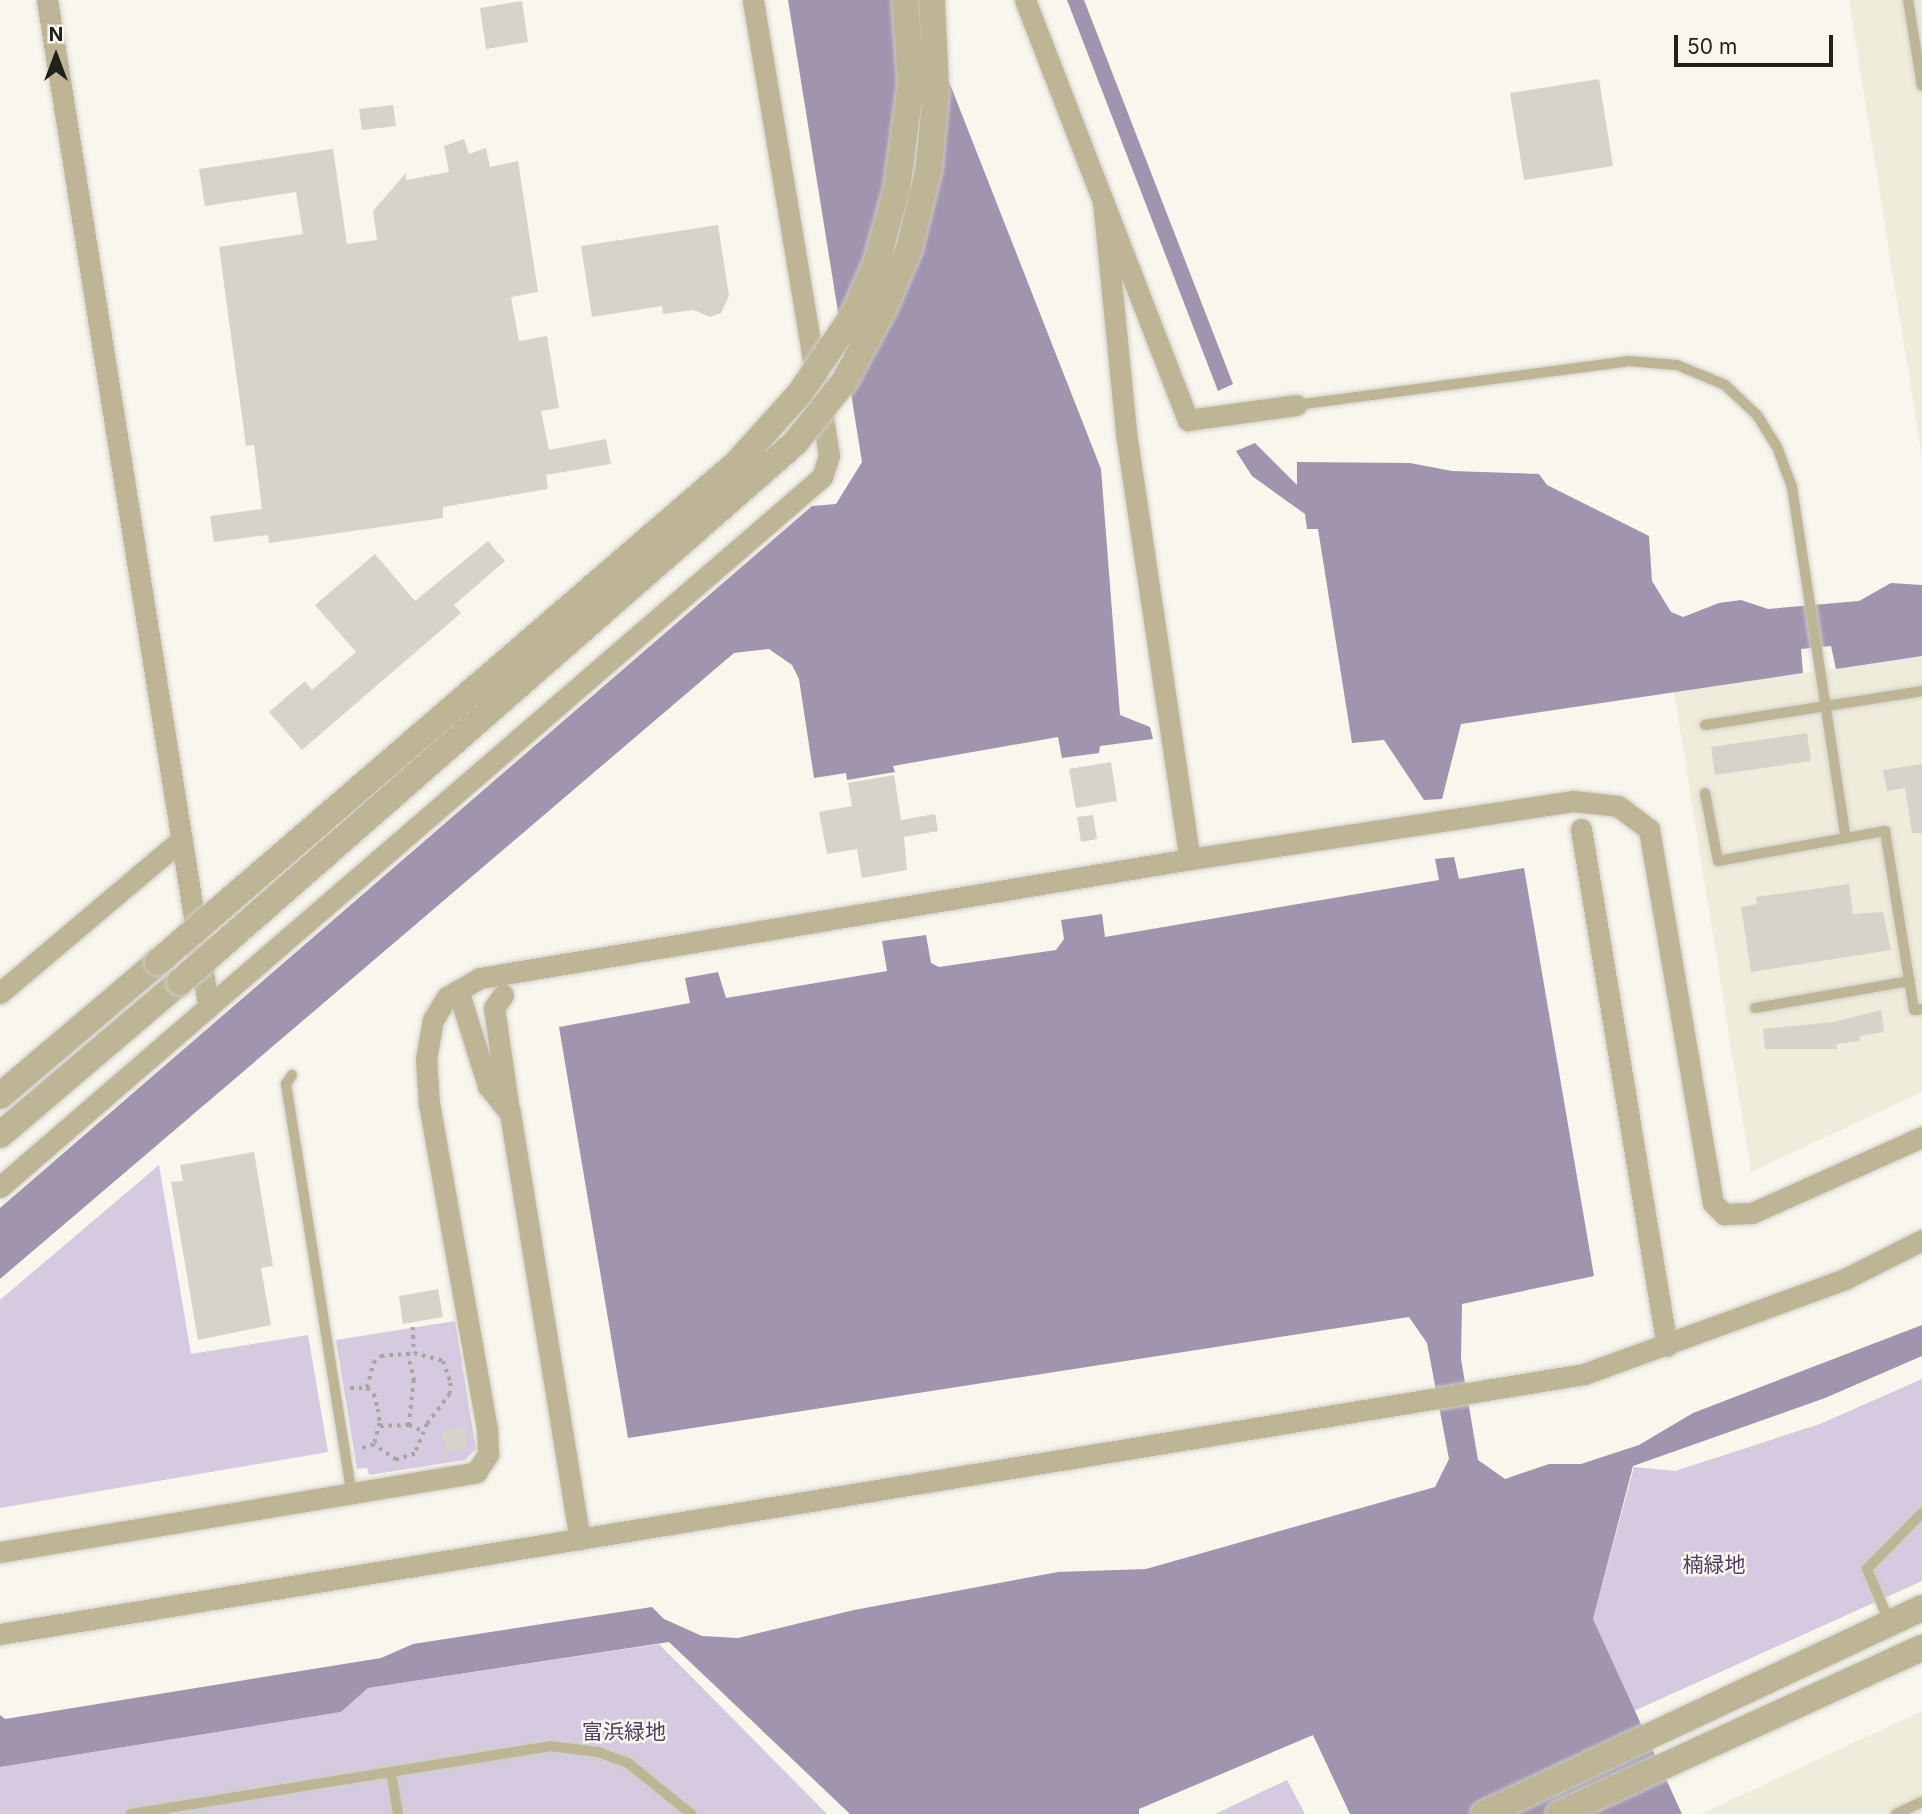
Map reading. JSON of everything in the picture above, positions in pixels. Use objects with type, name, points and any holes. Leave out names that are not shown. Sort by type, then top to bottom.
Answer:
[{"type":"street","points":[[47,0],[208,1004]]},
{"type":"street","points":[[0,1187],[827,467],[829,455],[753,0]]},
{"type":"street","points":[[0,1096],[737,463],[800,393],[855,312],[877,261],[897,188],[911,83],[905,0]]},
{"type":"street","points":[[0,1135],[180,982],[795,443],[844,382],[884,308],[909,249],[929,168],[936,89],[932,0]]},
{"type":"street","points":[[1025,0],[1188,420],[1296,405]]},
{"type":"street","points":[[1103,201],[1126,433],[1190,859]]},
{"type":"street","points":[[0,1552],[461,1478],[476,1472],[488,1454],[428,1093],[426,1059],[433,1020],[447,997],[480,978],[1190,859],[1573,802],[1618,806],[1649,829],[1713,1203],[1724,1214],[1752,1213],[1918,1137]]},
{"type":"street","points":[[1581,829],[1667,1346]]},
{"type":"street","points":[[0,993],[182,839]]},
{"type":"street","points":[[458,990],[488,1086],[510,1113]]},
{"type":"street","points":[[503,995],[494,1008],[580,1539]]},
{"type":"street","points":[[0,1634],[1482,1393],[1584,1374],[1846,1279],[1922,1240]]},
{"type":"street","points":[[1484,1814],[1922,1608]]},
{"type":"street","points":[[1559,1814],[1922,1648]]},
{"type":"lane","points":[[1908,0],[1919,53],[1922,86]]},
{"type":"lane","points":[[1296,405],[1628,361],[1677,365],[1725,386],[1757,415],[1777,447],[1792,487],[1846,838]]},
{"type":"lane","points":[[1705,725],[1922,691]]},
{"type":"lane","points":[[1705,793],[1718,861],[1885,831],[1914,1010],[1922,1009]]},
{"type":"lane","points":[[1755,1008],[1910,981]]},
{"type":"lane","points":[[292,1075],[286,1084],[352,1495]]},
{"type":"lane","points":[[1891,1623],[1867,1569],[1922,1513]]},
{"type":"lane","points":[[131,1814],[551,1746],[573,1747],[628,1763],[691,1814]]},
{"type":"lane","points":[[391,1772],[397,1814]]},
{"type":"lane","points":[[1896,1814],[1922,1802]]},
{"type":"path","points":[[409,1425],[414,1380],[411,1353],[413,1326]]},
{"type":"path","points":[[344,1453],[374,1445],[396,1460],[415,1454],[425,1432],[442,1409],[451,1383],[443,1361],[411,1353],[381,1356],[373,1363],[367,1388]]},
{"type":"path","points":[[334,1390],[367,1388],[374,1394],[380,1426],[374,1445]]},
{"type":"path","points":[[380,1426],[409,1425],[425,1432]]},
{"type":"shaded area","points":[[788,0],[917,0],[1101,469],[1120,715],[1150,727],[1153,739],[1100,746],[1099,753],[1062,758],[1058,737],[893,766],[895,772],[847,780],[846,773],[814,778],[799,679],[792,665],[769,649],[734,653],[0,1279],[0,1208],[812,506],[836,504],[862,462]]},
{"type":"shaded area","points":[[1067,0],[1084,0],[1233,384],[1218,391]]},
{"type":"shaded area","points":[[1849,0],[1922,0],[1922,458]]},
{"type":"shaded area","points":[[1255,443],[1297,485],[1297,462],[1410,463],[1452,471],[1539,474],[1547,485],[1649,536],[1652,581],[1671,612],[1683,617],[1719,603],[1741,600],[1768,609],[1859,601],[1891,583],[1922,585],[1922,656],[1836,669],[1831,646],[1801,649],[1803,673],[1461,724],[1442,799],[1424,800],[1384,740],[1352,743],[1318,529],[1307,529],[1305,514],[1252,476],[1236,451]]},
{"type":"shaded area","points":[[1922,656],[1922,1092],[1751,1172],[1674,692]]},
{"type":"shaded area","points":[[1454,857],[1459,879],[1524,868],[1594,1276],[1462,1304],[1461,1359],[1478,1460],[1505,1479],[1549,1464],[1581,1464],[1639,1445],[1693,1413],[1922,1325],[1922,1356],[1825,1398],[1633,1466],[1593,1619],[1682,1814],[1350,1814],[1313,1735],[1139,1809],[1139,1814],[850,1814],[669,1642],[368,1688],[341,1712],[0,1767],[0,1715],[5,1719],[381,1658],[413,1644],[652,1607],[664,1619],[702,1636],[738,1638],[854,1610],[1058,1572],[1146,1569],[1435,1487],[1449,1459],[1427,1343],[1409,1317],[628,1438],[559,1027],[690,1003],[685,978],[718,972],[726,998],[887,971],[882,941],[926,935],[931,963],[939,967],[1056,950],[1064,939],[1061,920],[1102,914],[1105,937],[1439,880],[1435,859]]},
{"type":"shaded area","points":[[1922,1711],[1922,1814],[1701,1814]]},
{"type":"green space","points":[[159,1165],[191,1354],[308,1335],[328,1452],[0,1508],[0,1300]]},
{"type":"green space","points":[[455,1321],[476,1449],[465,1460],[369,1475],[367,1468],[357,1469],[336,1340]]},
{"type":"green space","name":"楠緑地","points":[[1922,1379],[1922,1581],[1634,1711],[1593,1619],[1634,1467],[1675,1471],[1820,1424]]},
{"type":"green space","name":"富浜緑地","points":[[659,1644],[827,1814],[0,1814],[0,1767],[341,1712],[368,1688]]},
{"type":"green space","points":[[1287,1780],[1305,1814],[1215,1814]]},
{"type":"building","points":[[522,1],[528,42],[486,49],[480,8]]},
{"type":"building","points":[[1599,79],[1613,166],[1524,180],[1510,93]]},
{"type":"building","points":[[393,105],[396,126],[362,130],[359,109]]},
{"type":"building","points":[[464,139],[469,154],[486,148],[490,167],[518,161],[538,292],[511,297],[519,341],[547,336],[559,408],[541,411],[549,450],[606,439],[611,464],[546,475],[548,489],[443,507],[443,518],[269,543],[268,535],[214,542],[210,516],[262,509],[254,445],[246,446],[219,247],[303,234],[296,192],[205,206],[199,169],[333,149],[347,244],[377,240],[373,211],[406,173],[406,180],[449,172],[444,146]]},
{"type":"building","points":[[718,225],[729,296],[721,313],[710,317],[694,310],[663,314],[662,306],[592,317],[581,246]]},
{"type":"building","points":[[488,541],[505,561],[454,605],[461,613],[302,750],[269,712],[305,681],[312,690],[356,652],[315,605],[375,554],[415,601]]},
{"type":"building","points":[[1807,733],[1811,761],[1715,775],[1711,747]]},
{"type":"building","points":[[1111,762],[1117,801],[1076,808],[1069,769]]},
{"type":"building","points":[[1922,764],[1922,833],[1912,833],[1905,788],[1887,791],[1883,770]]},
{"type":"building","points":[[894,775],[901,820],[935,814],[938,831],[904,837],[907,870],[862,878],[857,849],[827,854],[819,812],[852,806],[848,783]]},
{"type":"building","points":[[1093,815],[1097,839],[1081,842],[1077,817]]},
{"type":"building","points":[[1849,884],[1853,914],[1883,912],[1891,950],[1751,972],[1741,907],[1757,904],[1756,897]]},
{"type":"building","points":[[1881,1010],[1884,1032],[1859,1036],[1860,1041],[1836,1044],[1837,1049],[1765,1049],[1763,1029],[1833,1022]]},
{"type":"building","points":[[254,1152],[273,1266],[261,1268],[271,1325],[198,1340],[171,1182],[183,1181],[180,1165]]},
{"type":"building","points":[[438,1289],[443,1317],[403,1324],[399,1296]]},
{"type":"building","points":[[464,1427],[467,1448],[446,1452],[442,1430]]}]
